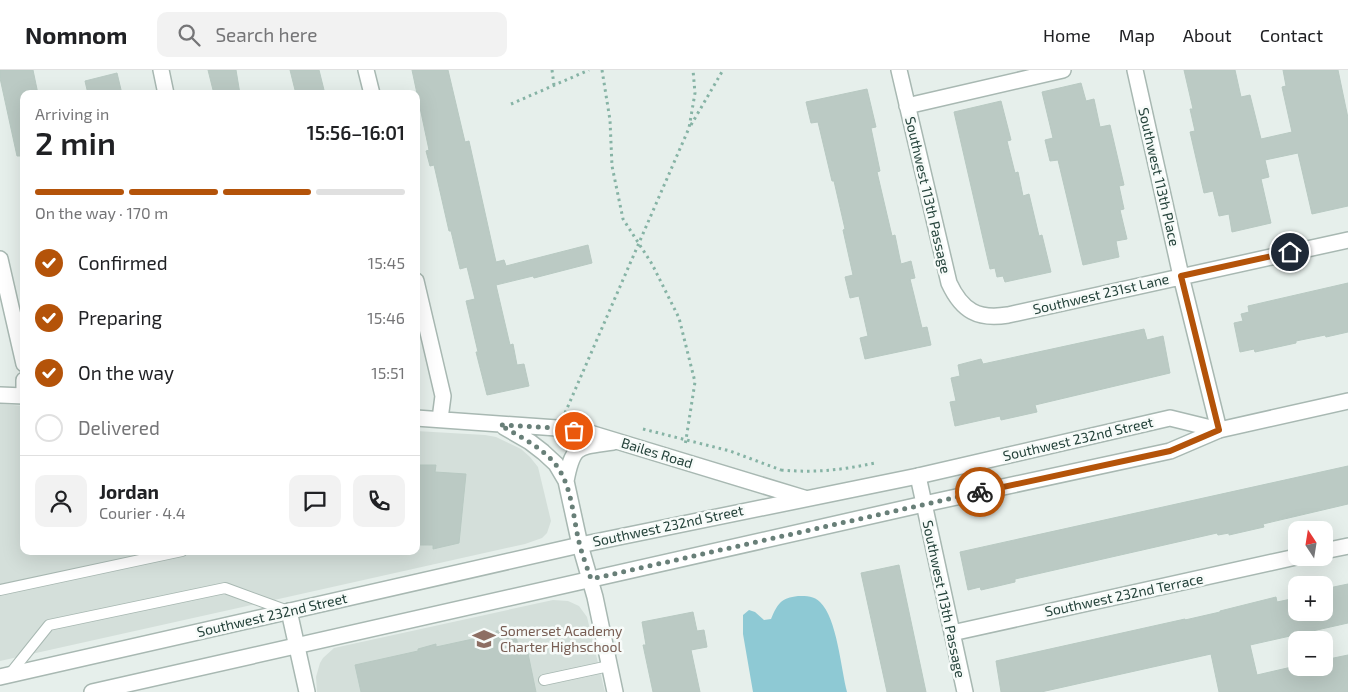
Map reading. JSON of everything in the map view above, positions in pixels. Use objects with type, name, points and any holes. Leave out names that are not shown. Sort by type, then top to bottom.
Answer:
[{"type":"street","points":[[161,70],[165,90]]},
{"type":"street","points":[[366,70],[371,90]]},
{"type":"street","name":"Southwest 113th Passage","points":[[899,70],[946,276],[956,297],[972,312]]},
{"type":"street","points":[[907,106],[1063,70]]},
{"type":"street","name":"Southwest 113th Place","points":[[1135,70],[1181,276],[1219,430]]},
{"type":"street","name":"Southwest 231st Lane","points":[[972,312],[985,317],[1008,315],[1348,240]]},
{"type":"street","points":[[0,259],[20,346]]},
{"type":"street","points":[[420,297],[444,396],[440,419]]},
{"type":"street","points":[[0,395],[20,396]]},
{"type":"street","name":"Southwest 232nd Street","points":[[92,692],[924,504],[1170,451],[1219,430],[1348,401]]},
{"type":"street","name":"Bailes Road","points":[[420,418],[557,428],[590,433],[804,498]]},
{"type":"street","name":"Southwest 232nd Street","points":[[4,676],[580,544],[918,476],[1170,418],[1219,430]]},
{"type":"street","points":[[500,425],[530,442],[543,452],[556,464],[566,481],[580,544],[591,579],[615,692]]},
{"type":"street","points":[[566,481],[570,460],[579,449],[587,446],[617,442]]},
{"type":"street","name":"Southwest 113th Passage","points":[[918,476],[965,692]]},
{"type":"street","points":[[1333,549],[1348,546]]},
{"type":"street","name":"Southwest 232nd Terrace","points":[[952,633],[1288,559]]},
{"type":"street","points":[[289,611],[307,692]]},
{"type":"lane","points":[[0,590],[163,555]]},
{"type":"lane","points":[[4,676],[48,625],[225,588],[289,611]]},
{"type":"lane","points":[[544,680],[609,666]]},
{"type":"path","points":[[552,70],[554,85]]},
{"type":"path","points":[[511,104],[589,70]]},
{"type":"path","points":[[602,70],[610,120],[612,166],[623,219],[652,264],[679,318],[695,382],[682,461]]},
{"type":"path","points":[[689,128],[695,93],[694,70]]},
{"type":"path","points":[[557,428],[569,406],[689,128],[724,70]]},
{"type":"path","points":[[776,473],[781,470],[810,472],[845,469],[875,463]]},
{"type":"shaded area","points":[[0,404],[20,406],[20,555],[420,555],[420,431],[496,437],[521,449],[538,467],[551,521],[547,533],[542,538],[525,544],[0,661]]},
{"type":"shaded area","name":"Somerset Academy Charter Highschool","points":[[553,600],[568,601],[579,606],[587,617],[605,692],[317,692],[316,677],[320,663],[334,648]]},
{"type":"water","points":[[798,596],[807,596],[815,599],[826,610],[838,644],[847,692],[753,692],[743,634],[743,615],[749,610],[755,612],[764,620],[771,619],[781,602]]},
{"type":"building","points":[[0,70],[33,70],[37,90],[20,90],[20,156],[17,156],[0,78]]},
{"type":"building","points":[[208,70],[236,70],[239,90],[213,90]]},
{"type":"building","points":[[290,70],[319,70],[324,90],[295,90]]},
{"type":"building","points":[[412,70],[448,70],[465,142],[469,141],[496,262],[504,260],[506,266],[588,245],[592,263],[534,278],[533,276],[496,285],[510,345],[513,344],[517,365],[524,364],[529,386],[487,395],[466,301],[475,299],[467,267],[460,269],[434,165],[430,166],[426,151],[429,150],[420,108],[420,90],[416,90]]},
{"type":"building","points":[[1184,70],[1235,70],[1241,97],[1250,95],[1261,139],[1292,132],[1282,87],[1286,86],[1283,70],[1338,70],[1348,118],[1348,206],[1312,214],[1298,153],[1265,160],[1269,177],[1261,179],[1271,223],[1232,232],[1229,214],[1219,216],[1213,191],[1204,193],[1190,132],[1195,131],[1190,109],[1193,109]]},
{"type":"building","points":[[117,73],[121,90],[87,90],[85,81]]},
{"type":"building","points":[[1081,83],[1086,101],[1094,99],[1100,127],[1110,125],[1124,185],[1119,186],[1124,209],[1120,210],[1127,239],[1116,241],[1119,257],[1083,265],[1058,160],[1050,161],[1045,140],[1053,138],[1042,92]]},
{"type":"building","points":[[867,89],[876,127],[871,128],[880,171],[877,172],[892,236],[895,235],[901,264],[911,261],[915,278],[910,279],[922,328],[927,327],[931,345],[865,359],[860,338],[868,336],[859,296],[850,298],[845,277],[853,275],[834,181],[832,181],[818,122],[811,123],[806,102]]},
{"type":"building","points":[[1001,101],[1011,140],[1007,141],[1015,173],[1018,172],[1023,196],[1029,194],[1039,236],[1042,235],[1051,272],[1005,282],[1003,276],[997,277],[995,268],[990,269],[954,112]]},
{"type":"building","points":[[1348,283],[1348,332],[1296,341],[1296,343],[1255,352],[1254,349],[1240,352],[1234,323],[1243,321],[1241,314],[1249,312],[1248,306]]},
{"type":"building","points":[[1144,329],[1147,340],[1163,336],[1170,373],[1035,405],[1037,412],[1001,420],[1000,416],[955,426],[950,402],[956,401],[951,378],[960,376],[958,365],[981,359],[983,364]]},
{"type":"building","points":[[420,465],[436,465],[435,472],[466,474],[459,543],[433,549],[433,545],[420,545]]},
{"type":"building","points":[[1348,466],[1348,504],[1263,524],[1264,527],[1229,535],[1229,533],[1218,535],[1217,533],[1015,579],[1015,582],[981,590],[980,587],[968,590],[960,552]]},
{"type":"building","points":[[899,565],[926,692],[887,692],[861,573]]},
{"type":"building","points":[[1348,584],[1348,623],[1312,631],[1288,631],[1288,636],[1250,645],[1257,675],[1288,668],[1288,676],[1333,676],[1333,658],[1348,655],[1348,692],[1219,692],[1211,654],[1041,692],[1001,692],[996,661],[1220,612],[1276,597],[1277,602],[1288,600],[1288,621],[1333,621],[1333,587]]},
{"type":"building","points":[[693,612],[697,631],[704,630],[707,647],[691,650],[700,692],[653,692],[643,645],[646,645],[642,622]]},
{"type":"building","points":[[514,628],[518,645],[526,644],[536,692],[361,692],[355,665],[418,651],[418,649],[436,644],[436,647],[496,634],[496,631]]},
{"type":"way so far","points":[[574,431],[557,428],[500,425],[530,442],[556,464],[566,481],[580,544],[591,579],[980,492]]},
{"type":"place","name":"Somerset Academy Charter Highschool","points":[[484,639]]},
{"type":"route","points":[[980,492],[1170,451],[1219,430],[1181,276],[1290,252]]}]
